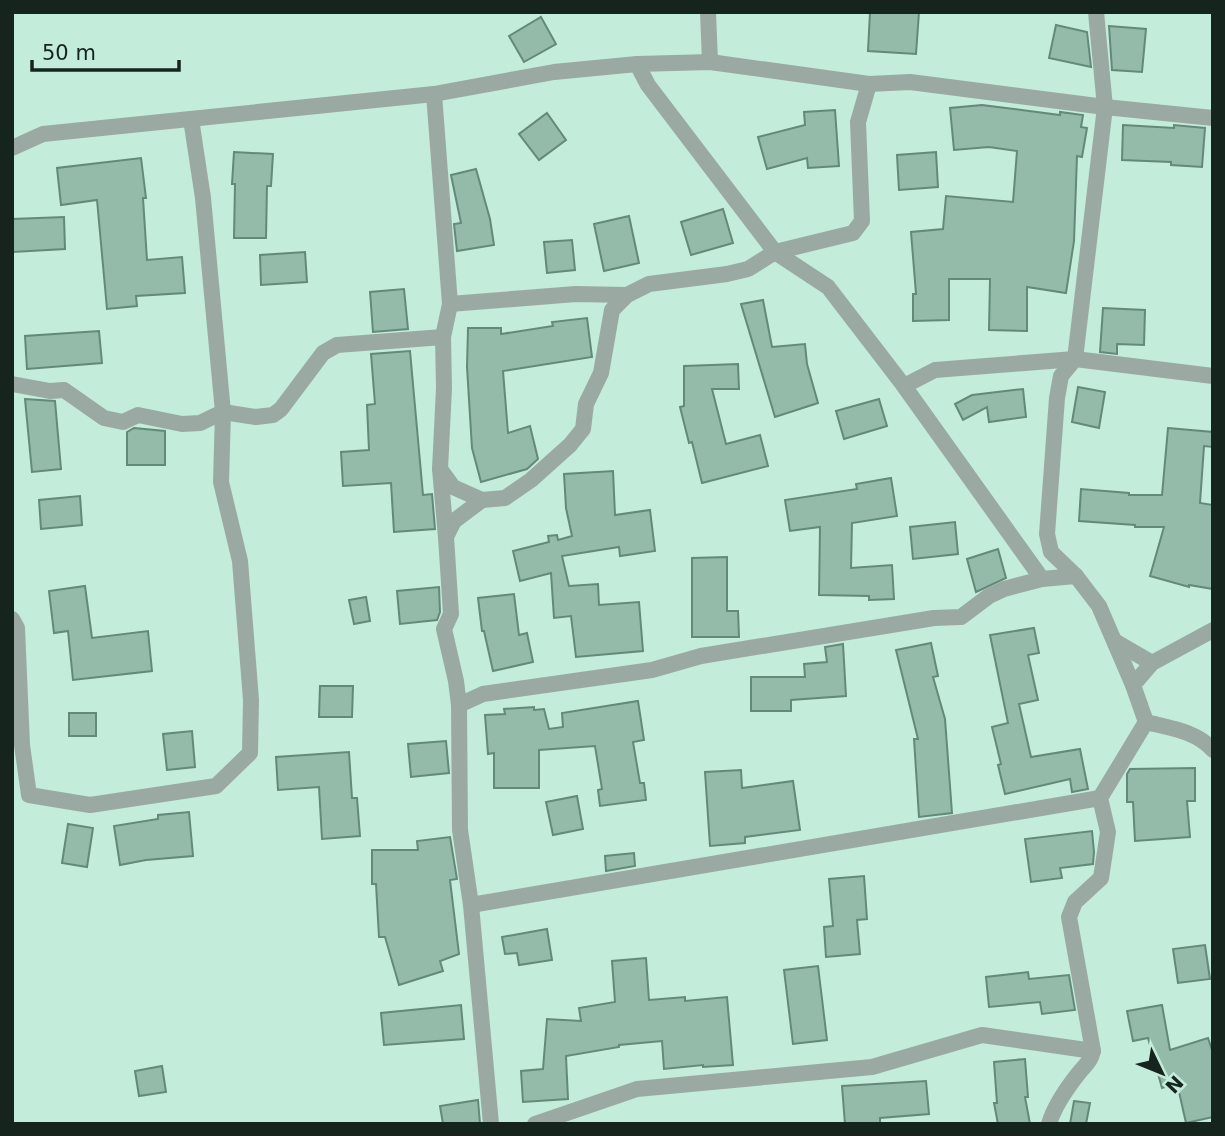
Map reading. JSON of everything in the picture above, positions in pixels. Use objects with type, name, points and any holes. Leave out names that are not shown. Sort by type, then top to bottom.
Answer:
[{"type":"street","points":[[708,12],[710,62]]},
{"type":"street","points":[[1042,579],[1051,552],[1047,534],[1057,398],[1061,376],[1075,359],[1105,107],[1096,12]]},
{"type":"street","points":[[12,148],[43,134],[434,93],[554,72],[637,64],[710,62],[869,84],[910,82],[1213,118]]},
{"type":"street","points":[[637,64],[648,85],[775,251],[828,287],[904,386],[1042,579]]},
{"type":"street","points":[[440,469],[453,486],[482,500],[505,498],[531,480],[570,445],[583,429],[586,404],[601,373],[612,310],[627,295],[649,284],[748,269],[775,251],[852,233],[862,221],[858,122],[869,84]]},
{"type":"street","points":[[434,93],[450,304],[443,337],[444,388],[440,469],[451,614],[444,629],[459,705],[460,830],[471,905],[491,1124]]},
{"type":"street","points":[[12,619],[17,628],[22,746],[29,795],[90,805],[216,786],[250,753],[251,699],[240,561],[222,482],[223,412],[203,198],[191,119]]},
{"type":"street","points":[[450,304],[576,294],[627,295]]},
{"type":"street","points":[[12,384],[50,391],[64,390],[104,418],[123,422],[138,415],[182,424],[200,423],[223,412],[256,417],[272,415],[281,409],[323,353],[337,345],[443,337]]},
{"type":"street","points":[[904,386],[935,370],[1075,359],[1213,376]]},
{"type":"street","points":[[446,537],[454,521],[482,500]]},
{"type":"street","points":[[1051,552],[1076,576],[1099,606],[1146,722]]},
{"type":"street","points":[[459,705],[483,694],[585,681],[652,670],[701,656],[934,618],[961,617],[989,596],[1004,589],[1042,579],[1076,576]]},
{"type":"street","points":[[1133,685],[1152,663],[1213,630]]},
{"type":"street","points":[[1115,642],[1152,663]]},
{"type":"street","points":[[1146,722],[1187,732],[1213,750]]},
{"type":"street","points":[[1049,1124],[1052,1114],[1079,1072],[1089,1064],[1093,1051],[1069,917],[1076,902],[1101,878],[1108,832],[1100,798],[1146,722]]},
{"type":"street","points":[[471,905],[1100,798]]},
{"type":"street","points":[[535,1124],[638,1089],[872,1067],[982,1035],[1093,1051]]},
{"type":"building","points":[[870,12],[919,12],[916,54],[868,51]]},
{"type":"building","points":[[541,17],[556,44],[524,62],[509,36]]},
{"type":"building","points":[[1056,25],[1087,32],[1091,67],[1049,58]]},
{"type":"building","points":[[1109,26],[1146,29],[1142,72],[1112,70]]},
{"type":"building","points":[[982,105],[1060,115],[1060,112],[1083,115],[1081,127],[1087,128],[1082,157],[1077,156],[1074,241],[1066,293],[1027,287],[1027,331],[989,330],[990,279],[949,279],[949,320],[913,321],[913,294],[916,294],[911,232],[943,229],[946,196],[1013,202],[1017,151],[989,147],[954,150],[950,108]]},
{"type":"building","points":[[835,110],[839,166],[808,168],[807,158],[767,169],[758,137],[805,125],[804,112]]},
{"type":"building","points":[[547,113],[566,140],[539,160],[519,134]]},
{"type":"building","points":[[1123,125],[1205,128],[1202,167],[1171,165],[1171,162],[1122,160]]},
{"type":"building","points":[[234,152],[273,154],[271,186],[267,186],[266,238],[234,238]]},
{"type":"building","points":[[936,152],[938,187],[899,190],[897,155]]},
{"type":"building","points":[[141,158],[146,198],[143,198],[147,260],[182,257],[185,293],[136,296],[137,306],[107,309],[97,200],[61,205],[57,168]]},
{"type":"building","points":[[476,169],[494,245],[457,251],[454,224],[461,223],[451,175]]},
{"type":"building","points":[[723,209],[733,243],[691,255],[681,222]]},
{"type":"building","points":[[629,216],[639,263],[604,271],[594,224]]},
{"type":"building","points":[[64,217],[65,249],[13,252],[12,219]]},
{"type":"building","points":[[572,240],[575,270],[547,273],[544,242]]},
{"type":"building","points":[[305,252],[307,282],[261,285],[260,255]]},
{"type":"building","points":[[404,289],[408,329],[373,332],[370,292]]},
{"type":"building","points":[[763,300],[772,347],[805,344],[807,364],[818,403],[775,417],[741,304]]},
{"type":"building","points":[[1103,308],[1145,310],[1144,345],[1117,344],[1117,354],[1100,352]]},
{"type":"building","points":[[587,318],[592,357],[503,371],[508,433],[530,426],[538,459],[527,469],[481,482],[472,448],[467,367],[468,328],[501,328],[501,334],[553,326],[552,322]]},
{"type":"building","points":[[99,331],[102,363],[27,369],[25,336]]},
{"type":"building","points":[[410,351],[423,495],[432,494],[435,529],[394,532],[391,483],[343,486],[341,452],[369,450],[367,405],[375,404],[371,354]]},
{"type":"building","points":[[738,364],[739,389],[712,389],[726,444],[760,435],[768,466],[702,483],[680,407],[684,406],[684,366]]},
{"type":"building","points":[[1078,387],[1105,392],[1099,428],[1072,422]]},
{"type":"building","points":[[1023,389],[1026,417],[989,422],[987,407],[963,420],[955,404],[972,395]]},
{"type":"building","points":[[25,399],[55,401],[61,469],[32,472]]},
{"type":"building","points":[[879,399],[887,426],[844,439],[836,411]]},
{"type":"building","points":[[134,428],[165,431],[165,465],[127,465],[127,432]]},
{"type":"building","points":[[1168,428],[1213,432],[1213,447],[1204,446],[1200,503],[1213,505],[1213,589],[1189,587],[1150,576],[1164,527],[1079,521],[1081,489],[1129,495],[1162,495]]},
{"type":"building","points":[[613,471],[615,515],[650,510],[655,551],[620,556],[619,547],[562,556],[569,586],[598,584],[599,605],[639,602],[643,651],[576,657],[571,616],[554,618],[551,573],[520,581],[513,551],[549,542],[548,536],[557,535],[558,540],[572,536],[566,508],[564,474]]},
{"type":"building","points":[[891,478],[897,516],[852,523],[851,568],[892,565],[894,599],[869,600],[869,596],[819,595],[820,527],[790,531],[785,500],[857,489],[856,484]]},
{"type":"building","points":[[80,496],[82,525],[41,529],[39,500]]},
{"type":"building","points":[[955,522],[958,554],[913,559],[910,527]]},
{"type":"building","points":[[998,549],[1006,578],[976,592],[967,559]]},
{"type":"building","points":[[727,557],[727,611],[738,611],[739,637],[692,637],[692,558]]},
{"type":"building","points":[[85,586],[92,638],[148,631],[152,671],[73,680],[68,631],[54,633],[49,591]]},
{"type":"building","points":[[439,587],[440,612],[437,620],[400,624],[397,591]]},
{"type":"building","points":[[514,594],[519,635],[527,633],[533,662],[493,671],[482,631],[478,598]]},
{"type":"building","points":[[366,597],[370,621],[354,624],[349,600]]},
{"type":"building","points":[[1034,628],[1039,653],[1028,655],[1038,700],[1019,704],[1031,757],[1080,749],[1088,789],[1072,792],[1070,779],[1005,794],[992,727],[1008,723],[990,635]]},
{"type":"building","points":[[931,643],[938,676],[933,677],[945,719],[952,813],[919,817],[914,739],[918,739],[896,650]]},
{"type":"building","points":[[843,644],[846,696],[791,700],[791,711],[751,711],[751,677],[805,677],[804,664],[827,662],[825,647]]},
{"type":"building","points":[[320,686],[353,686],[352,717],[319,717]]},
{"type":"building","points":[[638,701],[644,740],[633,742],[640,783],[644,783],[646,800],[600,806],[598,790],[602,789],[595,746],[539,750],[539,788],[494,788],[494,753],[488,754],[485,715],[505,714],[504,709],[544,709],[549,729],[563,727],[562,713]]},
{"type":"building","points":[[69,713],[96,713],[96,736],[69,736]]},
{"type":"building","points":[[192,731],[195,767],[167,770],[163,734]]},
{"type":"building","points":[[446,741],[449,773],[411,777],[408,744]]},
{"type":"building","points":[[349,752],[352,798],[357,798],[360,836],[322,839],[319,787],[278,790],[276,757]]},
{"type":"building","points":[[1195,768],[1195,801],[1187,801],[1190,837],[1135,841],[1133,802],[1127,802],[1127,774],[1130,769]]},
{"type":"building","points":[[741,770],[742,788],[793,781],[800,830],[745,837],[745,843],[710,846],[705,772]]},
{"type":"building","points":[[577,796],[583,829],[553,835],[546,802]]},
{"type":"building","points":[[189,812],[193,856],[120,865],[114,826],[158,819],[158,815]]},
{"type":"building","points":[[68,824],[93,828],[87,867],[62,863]]},
{"type":"building","points":[[1092,831],[1093,864],[1060,868],[1062,878],[1031,882],[1025,839]]},
{"type":"building","points":[[450,837],[457,879],[450,880],[459,954],[440,961],[443,971],[399,985],[385,937],[379,937],[376,884],[372,884],[372,850],[418,850],[417,841]]},
{"type":"building","points":[[634,853],[635,866],[606,871],[605,856]]},
{"type":"building","points":[[864,876],[867,919],[857,920],[860,954],[826,957],[824,927],[833,926],[829,879]]},
{"type":"building","points":[[547,929],[552,960],[519,965],[517,953],[505,954],[502,937]]},
{"type":"building","points":[[1205,945],[1210,979],[1178,983],[1173,949]]},
{"type":"building","points":[[646,958],[649,1000],[685,997],[685,1001],[727,997],[733,1065],[664,1069],[662,1041],[619,1045],[566,1056],[568,1099],[523,1102],[521,1071],[543,1069],[547,1019],[581,1021],[579,1008],[615,1002],[612,961]]},
{"type":"building","points":[[818,966],[827,1040],[793,1044],[784,970]]},
{"type":"building","points":[[1028,972],[1029,979],[1069,975],[1075,1010],[1042,1014],[1040,1002],[989,1007],[986,977]]},
{"type":"building","points":[[461,1005],[464,1039],[384,1045],[381,1013]]},
{"type":"building","points":[[1162,1005],[1170,1050],[1208,1038],[1213,1053],[1213,1117],[1186,1123],[1177,1083],[1162,1088],[1148,1038],[1133,1041],[1127,1011]]},
{"type":"building","points":[[1025,1059],[1028,1097],[1025,1097],[1030,1124],[998,1124],[994,1103],[997,1103],[994,1062]]},
{"type":"building","points":[[162,1066],[166,1092],[139,1096],[135,1071]]},
{"type":"building","points":[[926,1081],[929,1114],[880,1118],[880,1124],[845,1124],[842,1086]]},
{"type":"building","points":[[478,1100],[480,1124],[443,1124],[440,1106]]},
{"type":"building","points":[[1074,1101],[1090,1103],[1086,1124],[1070,1124]]}]
